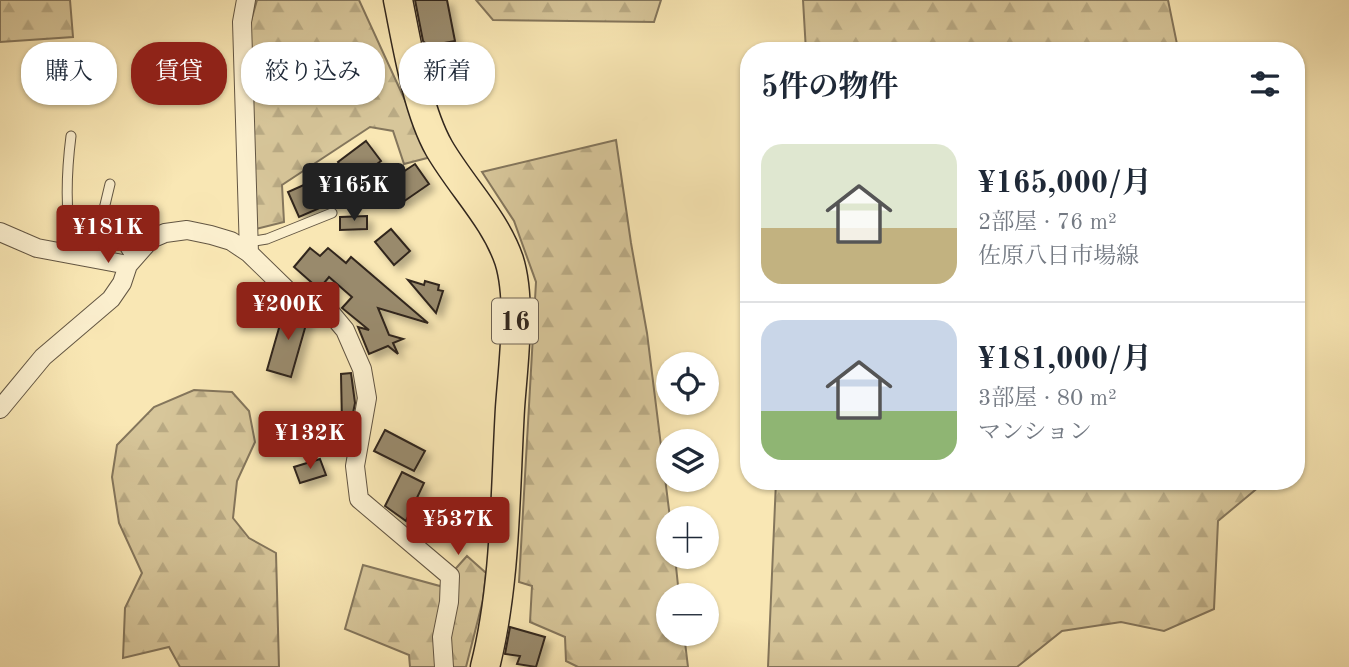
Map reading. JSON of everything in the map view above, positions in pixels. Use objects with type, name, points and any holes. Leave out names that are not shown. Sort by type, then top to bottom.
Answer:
[{"type":"main road","name":"16","points":[[398,0],[409,59],[437,145],[502,244],[514,279],[512,370],[502,544],[494,618],[485,667]]},
{"type":"street","points":[[246,0],[242,22],[249,247]]},
{"type":"street","points":[[0,409],[43,357],[111,299],[122,283],[130,262],[151,239],[166,233],[187,230],[249,247],[290,293],[330,312],[345,330],[362,369],[367,398],[355,466],[359,499],[450,576],[449,602],[442,637],[444,667]]},
{"type":"street","points":[[0,232],[37,248],[130,262]]},
{"type":"lane","points":[[71,136],[67,172],[73,254]]},
{"type":"lane","points":[[110,184],[104,209],[107,220],[130,262]]},
{"type":"lane","points":[[249,247],[332,213]]},
{"type":"green space","points":[[0,0],[70,0],[73,37],[0,42]]},
{"type":"green space","points":[[257,0],[359,0],[378,42],[249,42],[249,28]]},
{"type":"green space","points":[[476,0],[661,0],[654,22],[493,20]]},
{"type":"green space","points":[[803,0],[1168,0],[1177,42],[805,42]]},
{"type":"green space","points":[[385,57],[399,87],[399,105],[407,105],[431,157],[404,164],[393,131],[370,127],[282,185],[284,222],[256,229],[252,105],[385,105]]},
{"type":"green space","points":[[616,140],[647,333],[659,429],[656,429],[656,492],[667,492],[669,506],[656,506],[656,569],[676,569],[678,583],[656,583],[656,646],[685,646],[688,667],[578,667],[566,661],[565,637],[530,622],[532,586],[519,582],[536,282],[514,221],[482,172]]},
{"type":"green space","points":[[194,390],[232,392],[249,411],[255,442],[237,481],[233,518],[249,538],[276,553],[279,667],[180,667],[169,647],[123,658],[125,608],[142,573],[119,523],[112,477],[117,445],[154,407]]},
{"type":"green space","points":[[776,490],[1255,490],[1218,521],[1214,609],[1164,631],[1121,622],[1062,631],[1017,667],[768,667]]},
{"type":"green space","points":[[467,556],[486,573],[483,600],[466,667],[410,667],[409,655],[345,629],[363,565],[440,586]]},
{"type":"building","points":[[415,0],[447,0],[455,41],[423,41]]},
{"type":"building","points":[[366,141],[381,161],[348,185],[352,194],[299,217],[288,192],[342,168],[338,162]]},
{"type":"building","points":[[415,164],[429,184],[403,202],[388,182]]},
{"type":"building","points":[[367,216],[367,229],[340,230],[340,217]]},
{"type":"building","points":[[391,229],[410,251],[394,265],[375,242]]},
{"type":"building","points":[[310,248],[320,256],[328,248],[346,263],[351,257],[428,323],[378,308],[389,335],[403,339],[393,343],[398,354],[388,346],[369,354],[358,327],[369,330],[342,308],[352,297],[329,277],[319,289],[294,267]]},
{"type":"building","points":[[408,280],[424,285],[425,281],[439,285],[438,290],[443,291],[436,313]]},
{"type":"building","points":[[285,307],[309,314],[291,377],[267,370]]},
{"type":"building","points":[[351,373],[355,403],[351,423],[342,424],[341,374]]},
{"type":"building","points":[[385,430],[425,451],[414,471],[374,451]]},
{"type":"building","points":[[320,459],[326,475],[300,483],[294,467]]},
{"type":"building","points":[[402,472],[424,483],[406,521],[385,506]]},
{"type":"building","points":[[510,627],[545,637],[536,667],[517,664],[520,656],[505,654]]}]
